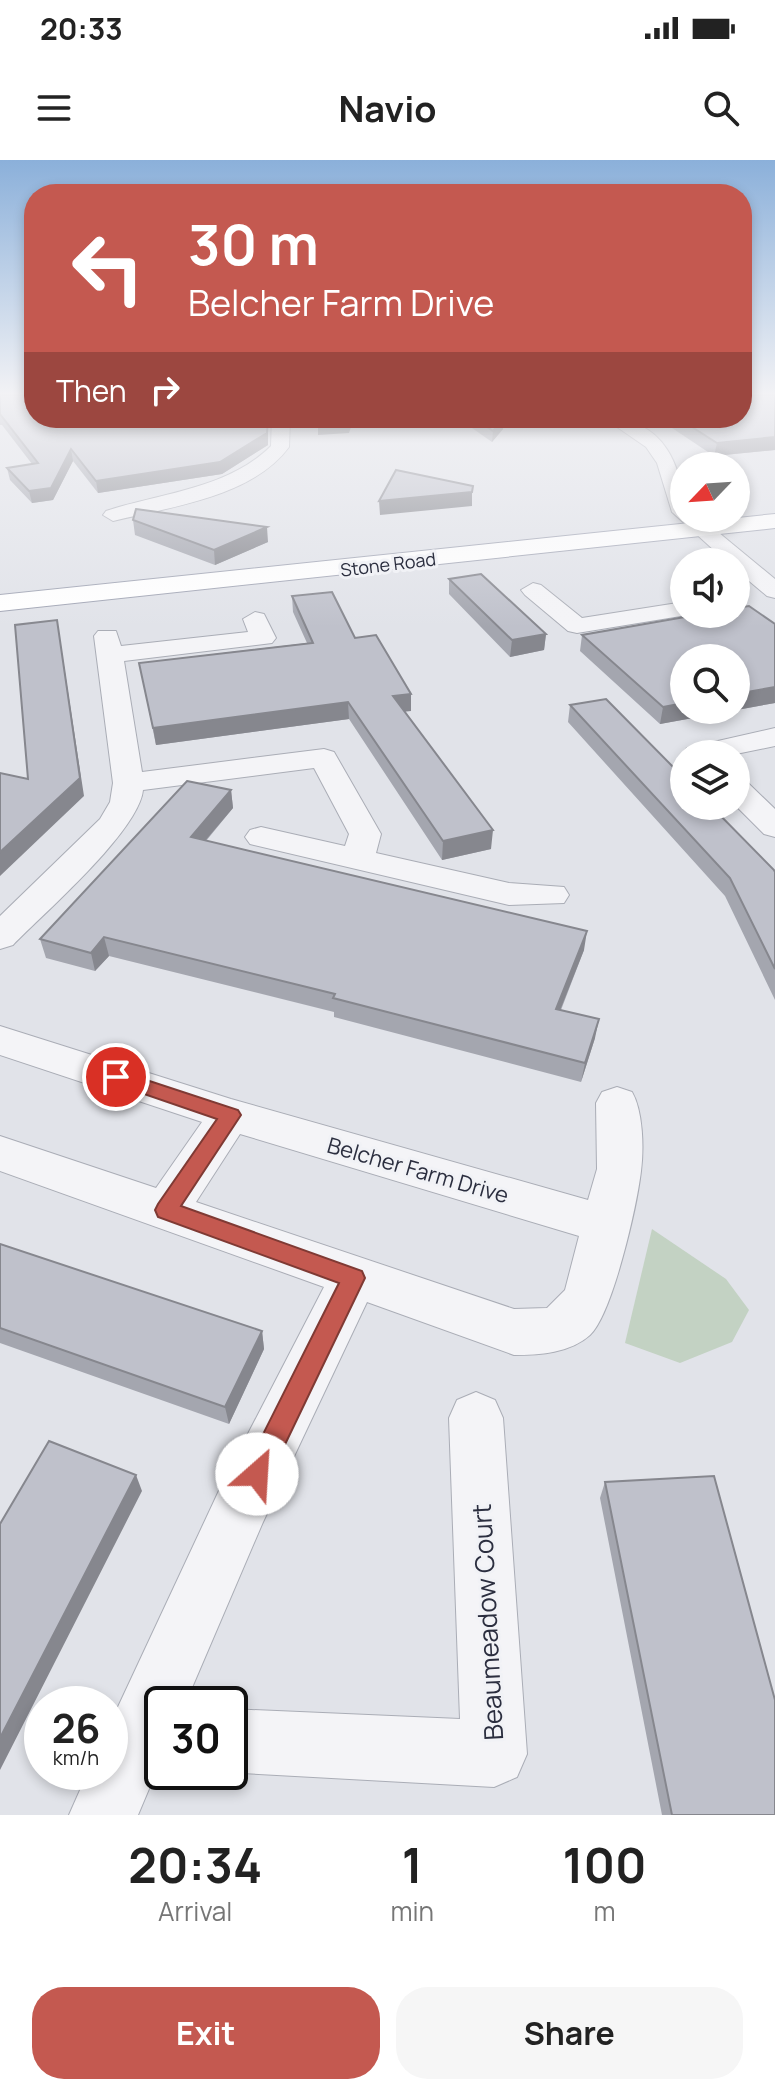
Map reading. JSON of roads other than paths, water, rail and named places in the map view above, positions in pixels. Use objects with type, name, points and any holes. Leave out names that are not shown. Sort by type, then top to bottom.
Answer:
[{"type":"main road","name":"Stone Road","points":[[750,522],[775,521]]},
{"type":"main road","name":"Stone Road","points":[[0,603],[347,569],[670,528]]},
{"type":"main road","name":"Stone Road","points":[[0,616],[351,582],[670,529]]},
{"type":"main road","name":"Stone Road","points":[[750,532],[775,535]]},
{"type":"street","points":[[113,515],[213,486],[247,472]]},
{"type":"street","points":[[704,532],[775,593]]},
{"type":"street","points":[[533,590],[577,626],[670,611]]},
{"type":"street","points":[[750,599],[775,593]]},
{"type":"street","points":[[0,937],[113,824],[126,802],[128,783],[109,646],[263,638],[255,619]]},
{"type":"street","points":[[750,742],[775,737]]},
{"type":"street","points":[[128,783],[324,758],[365,834],[358,858]]},
{"type":"street","points":[[750,803],[775,827]]},
{"type":"street","points":[[261,837],[509,894],[552,895]]},
{"type":"street","name":"Belcher Farm Drive","points":[[0,1040],[230,1115],[605,1224]]},
{"type":"street","points":[[0,1153],[354,1278],[514,1332],[542,1336],[569,1325],[586,1302],[619,1169],[617,1103]]},
{"type":"street","points":[[166,1210],[230,1115]]},
{"type":"street","points":[[170,1686],[243,1502],[354,1278]]},
{"type":"street","name":"Beaumeadow Court","points":[[248,1743],[494,1754],[476,1418]]},
{"type":"street","points":[[103,1815],[144,1746]]}]
